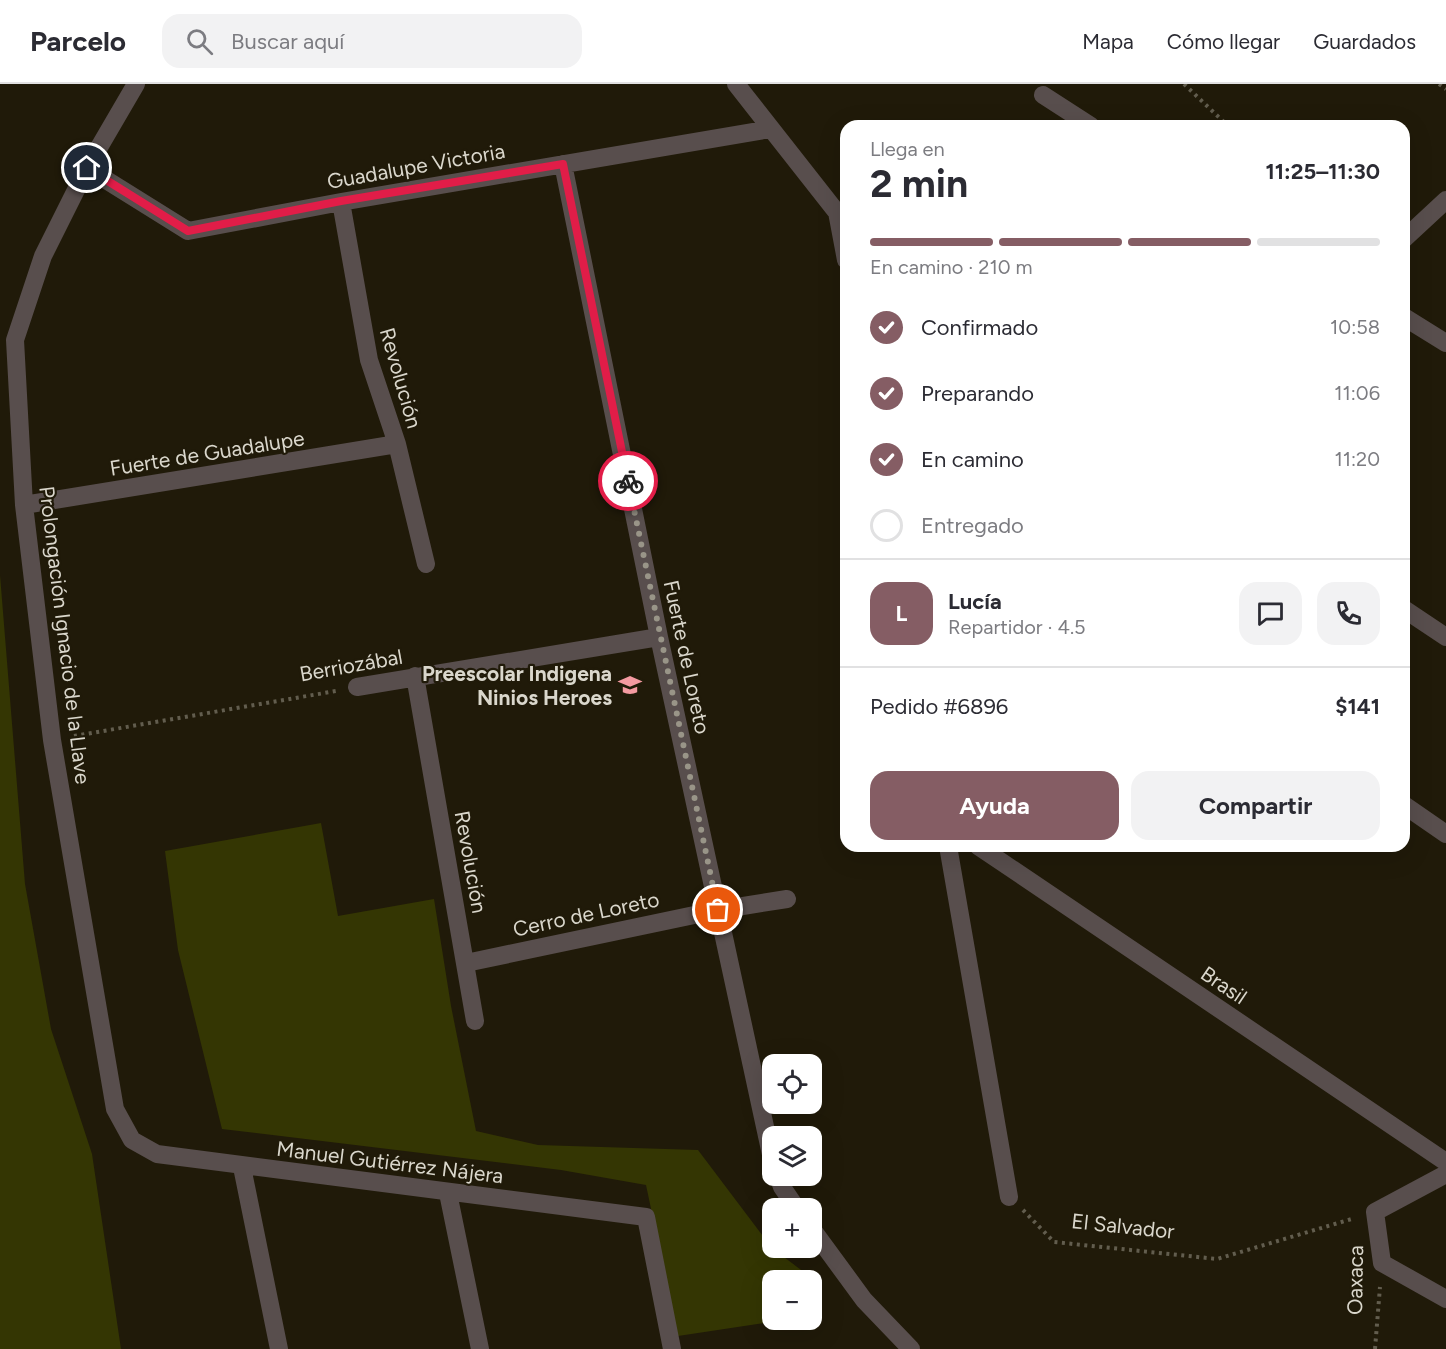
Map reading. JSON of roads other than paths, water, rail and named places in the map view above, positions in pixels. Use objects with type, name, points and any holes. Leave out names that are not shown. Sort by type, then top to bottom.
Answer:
[{"type":"street","name":"Prolongación Ignacio de la Llave","points":[[132,1140],[115,1109],[52,740],[24,505],[15,340],[43,256],[87,168],[136,84]]},
{"type":"street","points":[[736,84],[840,216]]},
{"type":"street","points":[[1043,95],[1082,120]]},
{"type":"street","name":"Guadalupe Victoria","points":[[87,168],[188,231],[341,201],[770,129]]},
{"type":"street","name":"Fuerte de Loreto","points":[[563,164],[659,637],[765,1126]]},
{"type":"street","points":[[1410,233],[1446,200]]},
{"type":"street","name":"Revolución","points":[[341,201],[369,360],[397,444],[426,564]]},
{"type":"street","points":[[1410,321],[1446,343]]},
{"type":"street","name":"Fuerte de Guadalupe","points":[[24,505],[397,444]]},
{"type":"street","points":[[1410,613],[1446,637]]},
{"type":"street","name":"Berriozábal","points":[[357,687],[659,637]]},
{"type":"street","name":"Revolución","points":[[415,676],[475,1021]]},
{"type":"street","points":[[1410,808],[1446,834]]},
{"type":"street","points":[[949,852],[1009,1197]]},
{"type":"street","name":"Brasil","points":[[987,852],[1446,1162]]},
{"type":"street","name":"Cerro de Loreto","points":[[466,963],[718,910],[787,899]]},
{"type":"street","name":"Manuel Gutiérrez Nájera","points":[[132,1140],[156,1154],[242,1167],[646,1217],[672,1349]]},
{"type":"street","points":[[242,1167],[279,1349]]},
{"type":"street","name":"Oaxaca","points":[[1446,1174],[1375,1212],[1382,1263],[1446,1299]]},
{"type":"street","points":[[448,1192],[480,1349]]},
{"type":"street","points":[[822,1243],[864,1300],[911,1349]]},
{"type":"place","name":"Preescolar Indigena Ninios Heroes","points":[[630,685]]}]
